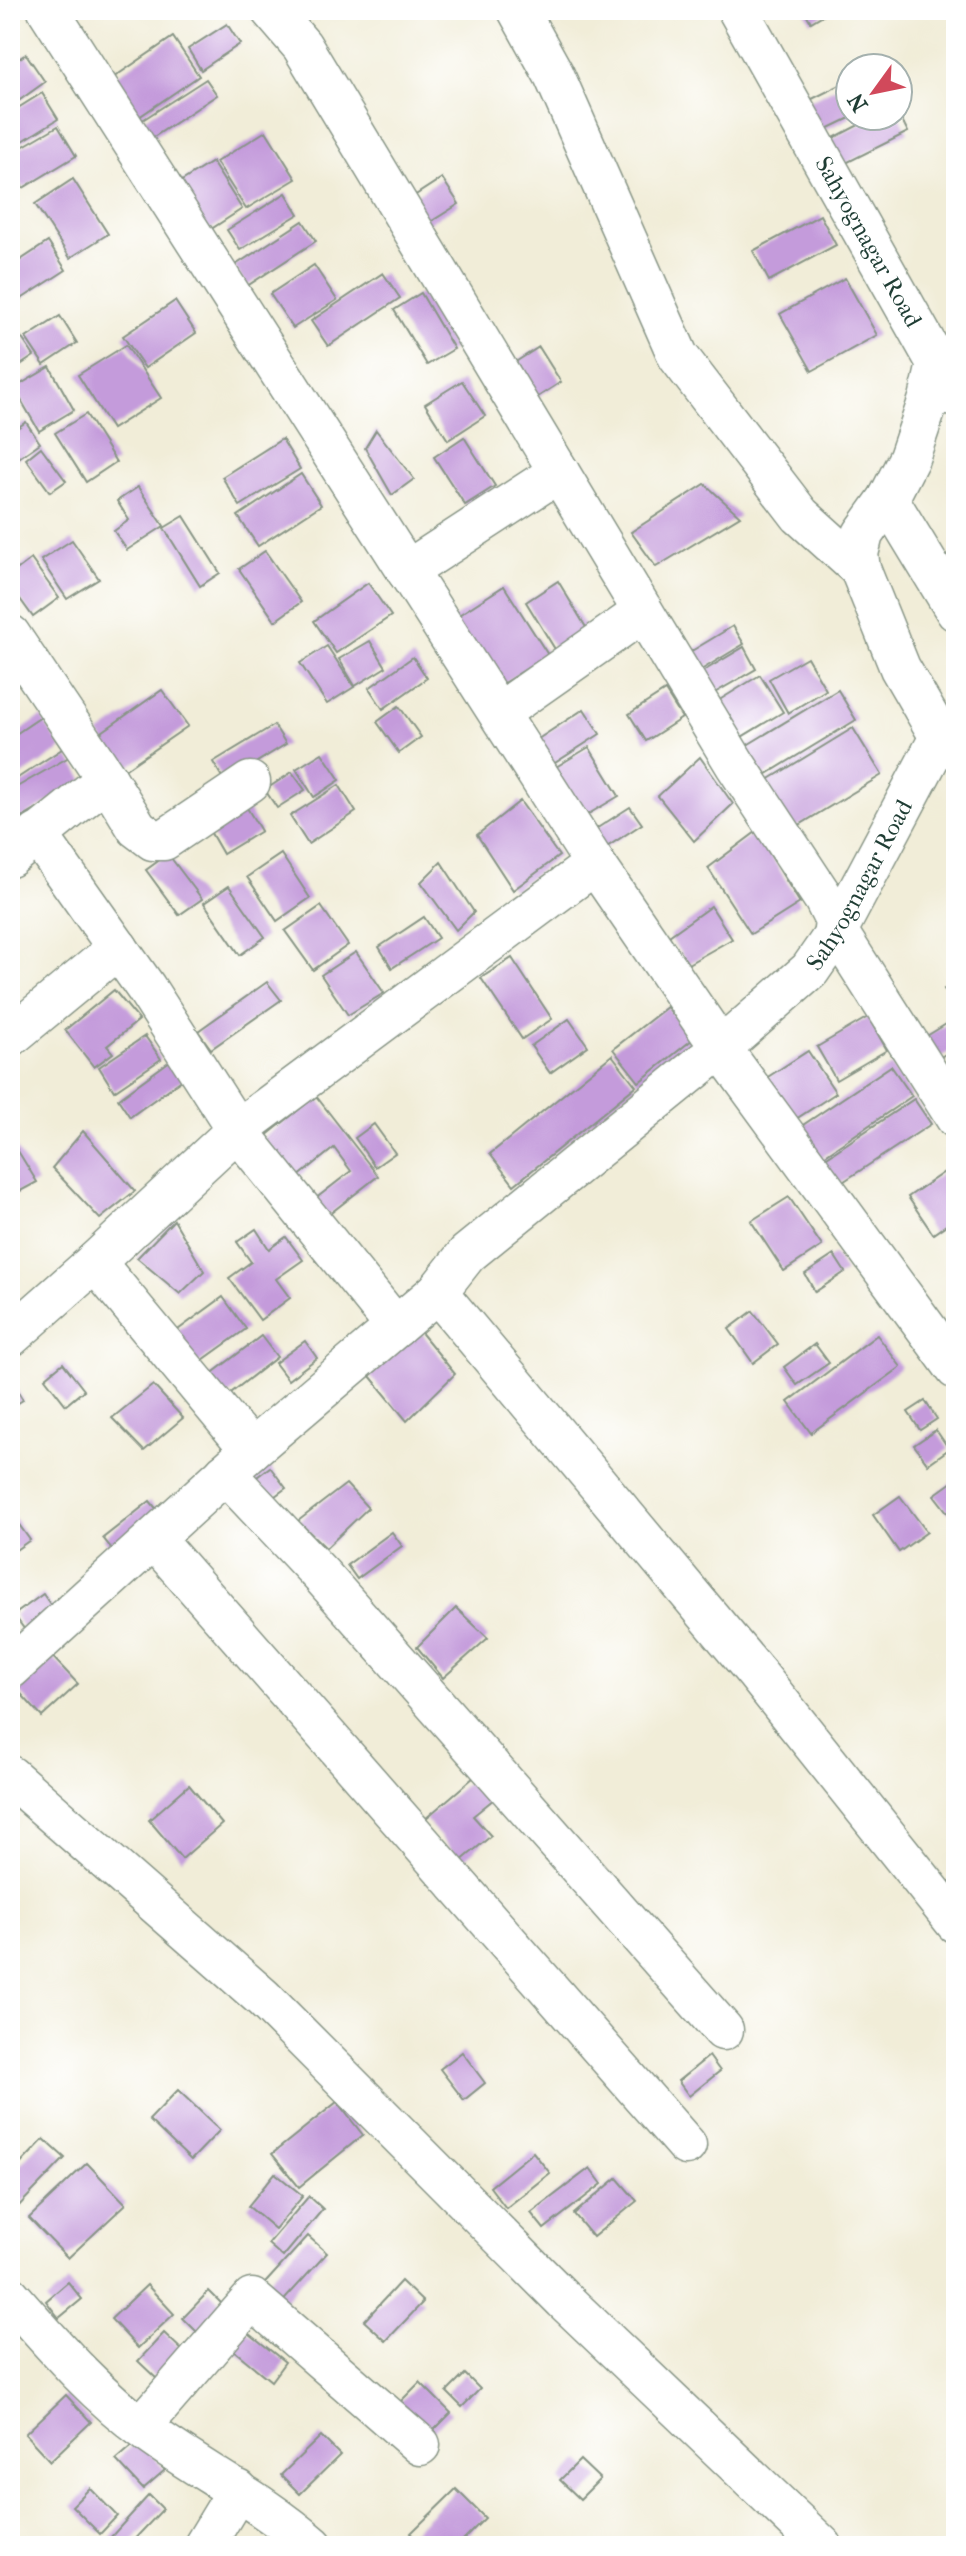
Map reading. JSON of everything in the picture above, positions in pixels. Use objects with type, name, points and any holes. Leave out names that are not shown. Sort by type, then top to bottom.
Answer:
[{"type":"street","points":[[48,10],[595,864],[721,1048],[956,1369]]},
{"type":"street","points":[[271,10],[302,46],[735,764],[824,899],[835,921],[835,935],[956,1118]]},
{"type":"street","points":[[518,10],[554,75],[678,356],[800,515],[860,569]]},
{"type":"street","name":"Sahyognagar Road","points":[[10,1669],[238,1462],[437,1292],[467,1254],[721,1048],[810,970],[835,935],[948,738],[900,668],[860,569],[858,554],[863,534],[888,499],[909,458],[929,399],[947,381],[738,10]]},
{"type":"street","points":[[407,571],[559,472]]},
{"type":"street","points":[[888,499],[956,611]]},
{"type":"street","points":[[499,713],[643,612]]},
{"type":"street","points":[[10,635],[137,828],[153,840],[164,840],[250,782]]},
{"type":"street","points":[[107,779],[24,846],[118,948],[237,1130],[396,1327]]},
{"type":"street","points":[[10,1337],[237,1130],[595,864]]},
{"type":"street","points":[[10,1037],[118,948]]},
{"type":"street","points":[[95,1262],[322,1576],[723,2030]]},
{"type":"street","points":[[437,1292],[757,1674],[956,1923]]},
{"type":"street","points":[[154,1539],[686,2145]]},
{"type":"street","points":[[10,1776],[263,1998],[564,2300],[822,2546]]},
{"type":"street","points":[[10,2296],[86,2382],[141,2427],[288,2524],[313,2546]]},
{"type":"street","points":[[141,2427],[252,2299],[420,2445]]},
{"type":"street","points":[[204,2546],[238,2490]]},
{"type":"building","points":[[804,10],[831,10],[811,22]]},
{"type":"building","points":[[227,24],[240,44],[201,70],[188,49]]},
{"type":"building","points":[[173,37],[199,76],[133,121],[107,82]]},
{"type":"building","points":[[26,54],[45,82],[10,107],[10,65]]},
{"type":"building","points":[[206,79],[217,95],[152,138],[141,121]]},
{"type":"building","points":[[834,88],[834,126],[817,134],[802,104]]},
{"type":"building","points":[[42,93],[58,119],[10,149],[10,113]]},
{"type":"building","points":[[58,126],[76,156],[23,188],[10,166],[10,154]]},
{"type":"building","points":[[266,131],[296,179],[246,209],[216,162]]},
{"type":"building","points":[[845,132],[908,132],[832,170],[820,145]]},
{"type":"building","points":[[212,162],[242,209],[208,231],[177,184]]},
{"type":"building","points":[[442,178],[459,204],[424,226],[408,200]]},
{"type":"building","points":[[73,179],[108,234],[70,258],[35,204]]},
{"type":"building","points":[[286,193],[299,214],[240,250],[227,230]]},
{"type":"building","points":[[820,215],[836,245],[769,281],[753,251]]},
{"type":"building","points":[[303,221],[316,241],[247,286],[234,266]]},
{"type":"building","points":[[48,242],[66,270],[12,305],[10,267]]},
{"type":"building","points":[[314,265],[337,300],[293,328],[270,294]]},
{"type":"building","points":[[383,273],[400,298],[328,346],[311,321]]},
{"type":"building","points":[[845,278],[877,335],[812,371],[780,314]]},
{"type":"building","points":[[421,293],[454,349],[427,365],[394,310]]},
{"type":"building","points":[[175,301],[196,333],[145,368],[123,336]]},
{"type":"building","points":[[60,316],[77,343],[44,365],[26,338]]},
{"type":"building","points":[[10,321],[34,356],[10,372]]},
{"type":"building","points":[[126,345],[161,398],[112,429],[78,375]]},
{"type":"building","points":[[539,347],[561,382],[536,398],[514,363]]},
{"type":"building","points":[[50,367],[74,410],[39,431],[14,388]]},
{"type":"building","points":[[462,381],[485,416],[448,440],[425,404]]},
{"type":"building","points":[[86,414],[116,462],[86,482],[55,433]]},
{"type":"building","points":[[26,422],[40,443],[10,464],[10,433]]},
{"type":"building","points":[[376,430],[414,479],[392,495],[365,448]]},
{"type":"building","points":[[464,437],[495,486],[465,505],[434,457]]},
{"type":"building","points":[[282,439],[300,469],[240,506],[222,477]]},
{"type":"building","points":[[41,447],[66,481],[50,492],[26,459]]},
{"type":"building","points":[[301,474],[321,505],[258,546],[238,516]]},
{"type":"building","points":[[705,484],[740,516],[656,567],[631,532]]},
{"type":"building","points":[[138,487],[164,526],[127,550],[114,531],[129,520],[117,501]]},
{"type":"building","points":[[184,516],[220,573],[200,586],[164,528]]},
{"type":"building","points":[[72,540],[99,579],[67,599],[41,560]]},
{"type":"building","points":[[265,551],[301,602],[275,621],[239,569]]},
{"type":"building","points":[[31,559],[59,598],[33,617],[10,585],[10,575]]},
{"type":"building","points":[[558,581],[590,634],[558,654],[526,602]]},
{"type":"building","points":[[368,583],[391,616],[336,653],[314,621]]},
{"type":"building","points":[[504,586],[548,655],[494,689],[451,620]]},
{"type":"building","points":[[733,626],[744,644],[691,676],[680,658]]},
{"type":"building","points":[[370,641],[386,667],[355,686],[339,659]]},
{"type":"building","points":[[327,646],[354,687],[327,704],[300,663]]},
{"type":"building","points":[[744,647],[756,669],[704,699],[692,678]]},
{"type":"building","points":[[413,657],[427,678],[383,709],[369,688]]},
{"type":"building","points":[[807,657],[826,690],[788,713],[769,679]]},
{"type":"building","points":[[760,675],[783,712],[730,744],[708,707]]},
{"type":"building","points":[[162,690],[188,726],[124,770],[99,734]]},
{"type":"building","points":[[838,690],[856,720],[762,777],[744,747]]},
{"type":"building","points":[[665,691],[682,718],[646,741],[629,714]]},
{"type":"building","points":[[399,706],[421,737],[399,753],[377,722]]},
{"type":"building","points":[[584,709],[600,734],[547,768],[532,743]]},
{"type":"building","points":[[41,717],[62,749],[10,783],[10,738]]},
{"type":"building","points":[[274,725],[286,744],[225,782],[213,762]]},
{"type":"building","points":[[853,728],[882,775],[791,830],[763,783]]},
{"type":"building","points":[[589,747],[619,796],[580,819],[551,770]]},
{"type":"building","points":[[322,753],[340,780],[314,797],[296,769]]},
{"type":"building","points":[[69,757],[84,781],[10,825],[10,791]]},
{"type":"building","points":[[700,757],[733,804],[694,841],[658,796]]},
{"type":"building","points":[[292,772],[305,790],[277,808],[265,790]]},
{"type":"building","points":[[339,785],[356,812],[308,844],[290,816]]},
{"type":"building","points":[[241,798],[261,831],[223,854],[204,821]]},
{"type":"building","points":[[520,801],[559,856],[513,890],[477,835]]},
{"type":"building","points":[[630,807],[642,824],[596,854],[585,836]]},
{"type":"building","points":[[756,832],[800,903],[751,934],[708,868]]},
{"type":"building","points":[[168,854],[202,899],[179,915],[146,870]]},
{"type":"building","points":[[281,854],[310,898],[277,921],[247,877]]},
{"type":"building","points":[[441,862],[474,912],[456,930],[421,882]]},
{"type":"building","points":[[229,886],[265,937],[240,955],[204,903]]},
{"type":"building","points":[[321,906],[348,945],[313,970],[285,931]]},
{"type":"building","points":[[711,906],[732,939],[688,964],[669,936]]},
{"type":"building","points":[[424,917],[438,938],[392,968],[379,947]]},
{"type":"building","points":[[356,952],[384,993],[348,1015],[321,975]]},
{"type":"building","points":[[512,958],[552,1019],[522,1039],[481,978]]},
{"type":"building","points":[[267,982],[281,1000],[211,1049],[198,1031]]},
{"type":"building","points":[[956,982],[956,1009],[944,989]]},
{"type":"building","points":[[114,990],[139,1020],[107,1046],[113,1053],[94,1067],[65,1030]]},
{"type":"building","points":[[667,1007],[693,1039],[639,1082],[613,1049]]},
{"type":"building","points":[[868,1017],[887,1050],[836,1080],[817,1047]]},
{"type":"building","points":[[956,1018],[956,1048],[930,1063],[917,1042]]},
{"type":"building","points":[[569,1019],[588,1046],[550,1073],[531,1046]]},
{"type":"building","points":[[145,1036],[161,1059],[114,1091],[99,1067]]},
{"type":"building","points":[[808,1051],[836,1093],[785,1126],[757,1084]]},
{"type":"building","points":[[612,1055],[636,1086],[514,1185],[490,1154]]},
{"type":"building","points":[[170,1061],[183,1079],[130,1117],[118,1099]]},
{"type":"building","points":[[891,1066],[912,1096],[815,1162],[794,1131]]},
{"type":"building","points":[[316,1096],[378,1176],[323,1219],[310,1203],[351,1171],[334,1148],[288,1185],[256,1144]]},
{"type":"building","points":[[914,1099],[931,1124],[829,1191],[812,1167]]},
{"type":"building","points":[[374,1124],[395,1153],[375,1167],[355,1138]]},
{"type":"building","points":[[83,1131],[135,1191],[100,1219],[52,1168]]},
{"type":"building","points":[[10,1138],[37,1182],[13,1195],[10,1190]]},
{"type":"building","points":[[956,1164],[956,1218],[933,1234],[908,1197]]},
{"type":"building","points":[[789,1197],[822,1246],[784,1271],[751,1221]]},
{"type":"building","points":[[174,1220],[204,1271],[180,1294],[137,1258]]},
{"type":"building","points":[[256,1229],[269,1249],[286,1237],[303,1260],[276,1279],[290,1298],[260,1320],[229,1278],[251,1262],[237,1242]]},
{"type":"building","points":[[834,1255],[845,1272],[815,1292],[805,1274]]},
{"type":"building","points":[[223,1297],[246,1329],[193,1367],[171,1335]]},
{"type":"building","points":[[753,1311],[778,1344],[753,1363],[729,1329]]},
{"type":"building","points":[[419,1330],[455,1374],[407,1421],[370,1376]]},
{"type":"building","points":[[877,1335],[901,1367],[811,1433],[788,1402]]},
{"type":"building","points":[[261,1336],[277,1357],[223,1399],[206,1378]]},
{"type":"building","points":[[305,1341],[317,1358],[288,1380],[275,1363]]},
{"type":"building","points":[[815,1344],[829,1363],[797,1385],[784,1367]]},
{"type":"building","points":[[63,1363],[84,1390],[66,1405],[45,1378]]},
{"type":"building","points":[[10,1378],[23,1400],[10,1408]]},
{"type":"building","points":[[153,1385],[183,1418],[144,1451],[112,1418]]},
{"type":"building","points":[[925,1401],[937,1419],[920,1430],[908,1412]]},
{"type":"building","points":[[936,1430],[949,1449],[928,1464],[914,1445]]},
{"type":"building","points":[[270,1467],[286,1488],[268,1501],[253,1480]]},
{"type":"building","points":[[952,1482],[956,1487],[956,1507],[948,1513],[934,1495]]},
{"type":"building","points":[[346,1484],[368,1508],[326,1548],[298,1521]]},
{"type":"building","points":[[900,1496],[927,1532],[899,1552],[873,1515]]},
{"type":"building","points":[[150,1501],[163,1517],[116,1554],[103,1538]]},
{"type":"building","points":[[10,1512],[30,1540],[10,1554]]},
{"type":"building","points":[[392,1532],[402,1546],[357,1579],[347,1565]]},
{"type":"building","points":[[43,1594],[56,1613],[28,1634],[14,1615]]},
{"type":"building","points":[[456,1608],[488,1638],[443,1678],[417,1647]]},
{"type":"building","points":[[49,1653],[78,1684],[42,1717],[13,1685]]},
{"type":"building","points":[[481,1771],[500,1794],[473,1816],[491,1836],[461,1861],[425,1819]]},
{"type":"building","points":[[189,1785],[222,1824],[182,1859],[149,1820]]},
{"type":"building","points":[[462,2052],[485,2083],[464,2100],[440,2069]]},
{"type":"building","points":[[709,2056],[720,2071],[689,2096],[678,2081]]},
{"type":"building","points":[[178,2090],[220,2130],[191,2160],[149,2120]]},
{"type":"building","points":[[337,2102],[363,2135],[299,2187],[272,2154]]},
{"type":"building","points":[[44,2139],[65,2158],[10,2215],[10,2175]]},
{"type":"building","points":[[533,2152],[550,2173],[506,2208],[490,2187]]},
{"type":"building","points":[[87,2163],[126,2204],[68,2258],[29,2218]]},
{"type":"building","points":[[590,2168],[602,2184],[544,2229],[531,2213]]},
{"type":"building","points":[[275,2173],[303,2196],[275,2229],[248,2206]]},
{"type":"building","points":[[617,2178],[637,2201],[593,2237],[574,2214]]},
{"type":"building","points":[[309,2196],[323,2209],[283,2257],[268,2244]]},
{"type":"building","points":[[308,2236],[327,2253],[276,2309],[257,2292]]},
{"type":"building","points":[[401,2281],[423,2302],[386,2341],[364,2321]]},
{"type":"building","points":[[68,2282],[82,2299],[59,2318],[46,2301]]},
{"type":"building","points":[[147,2285],[174,2314],[138,2348],[111,2319]]},
{"type":"building","points":[[209,2291],[227,2309],[201,2336],[183,2318]]},
{"type":"building","points":[[240,2326],[285,2362],[271,2381],[226,2344]]},
{"type":"building","points":[[164,2333],[184,2352],[158,2380],[138,2361]]},
{"type":"building","points":[[465,2374],[480,2389],[462,2407],[447,2392]]},
{"type":"building","points":[[420,2382],[451,2413],[426,2438],[395,2407]]},
{"type":"building","points":[[66,2395],[91,2422],[50,2461],[25,2434]]},
{"type":"building","points":[[321,2436],[340,2455],[300,2494],[281,2475]]},
{"type":"building","points":[[138,2441],[165,2470],[143,2489],[116,2460]]},
{"type":"building","points":[[580,2460],[600,2479],[580,2499],[560,2480]]},
{"type":"building","points":[[90,2488],[117,2516],[100,2534],[72,2506]]},
{"type":"building","points":[[456,2489],[485,2518],[457,2546],[424,2546],[411,2533]]},
{"type":"building","points":[[149,2495],[163,2509],[128,2546],[119,2546],[110,2538]]}]
